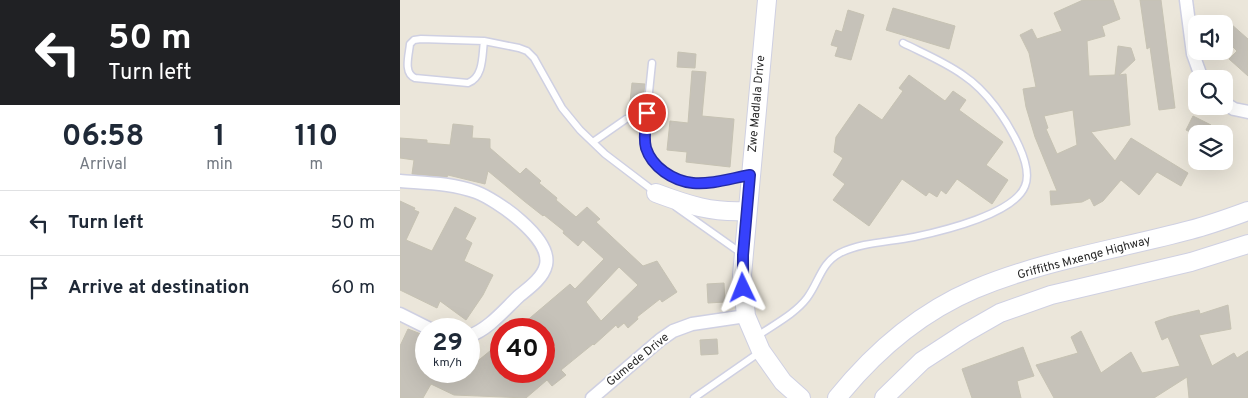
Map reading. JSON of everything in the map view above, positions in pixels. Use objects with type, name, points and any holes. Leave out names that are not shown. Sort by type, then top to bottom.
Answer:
[{"type":"street","name":"Zwe Madlala Drive","points":[[767,0],[742,275],[746,316],[758,344],[783,382],[802,398]]},
{"type":"street","points":[[1186,0],[1193,54],[1199,70]]},
{"type":"street","points":[[1233,108],[1248,112]]},
{"type":"street","points":[[400,181],[441,184],[476,192],[523,222],[539,238],[546,254],[546,266],[538,279],[480,331]]},
{"type":"street","points":[[656,193],[692,206],[722,212],[747,211]]},
{"type":"street","name":"Griffiths Mxenge Highway","points":[[837,398],[858,372],[901,333],[940,306],[975,289],[1046,265],[1193,230],[1248,212]]},
{"type":"street","points":[[884,398],[922,361],[1000,313],[1051,295],[1191,262],[1248,244]]},
{"type":"street","points":[[400,314],[415,322]]},
{"type":"street","name":"Gumede Drive","points":[[592,398],[660,340],[674,331],[692,324],[746,316]]},
{"type":"lane","points":[[484,41],[479,74],[475,81],[468,83],[415,78],[410,76],[408,72],[410,44],[414,40],[484,41],[527,51],[534,58],[562,108],[592,142],[656,193],[743,255]]},
{"type":"lane","points":[[694,398],[758,344],[807,299],[823,267],[840,252],[914,237],[991,214],[1015,200],[1026,186],[1027,172],[1021,151],[1012,131],[992,101],[964,75],[903,43]]},
{"type":"lane","points":[[652,63],[645,132],[646,146],[652,160],[664,172],[682,181],[694,183],[750,175]]},
{"type":"lane","points":[[592,142],[626,119],[647,113]]},
{"type":"building","points":[[1083,0],[1113,0],[1120,19],[1102,26],[1105,36],[1087,41],[1089,76],[1115,75],[1118,46],[1131,48],[1135,60],[1119,75],[1126,74],[1130,125],[1091,132],[1115,161],[1131,138],[1188,173],[1181,186],[1157,172],[1139,195],[1121,180],[1103,201],[1094,206],[1090,198],[1082,202],[1051,205],[1050,191],[1057,191],[1035,137],[1026,107],[1023,89],[1036,87],[1029,53],[1020,35],[1032,29],[1037,39],[1062,31],[1054,13]],"holes":[[[1073,110],[1077,145],[1057,154],[1046,129],[1048,128],[1044,116]]]},
{"type":"building","points":[[1140,0],[1161,0],[1175,108],[1159,110],[1150,47],[1147,49]]},
{"type":"building","points":[[893,8],[955,26],[949,49],[886,30]]},
{"type":"building","points":[[848,10],[864,15],[851,60],[835,56],[838,47],[831,45],[836,30],[842,32]]},
{"type":"building","points":[[1233,26],[1248,39],[1248,76],[1230,60],[1233,60],[1233,55],[1237,51],[1233,47]]},
{"type":"building","points":[[678,52],[696,54],[695,68],[677,67]]},
{"type":"building","points":[[692,71],[706,72],[702,116],[734,119],[730,167],[686,162],[687,152],[667,150],[670,121],[688,123]]},
{"type":"building","points":[[909,75],[945,101],[953,91],[966,100],[959,110],[1003,142],[986,165],[1008,180],[992,204],[957,179],[946,194],[941,190],[937,197],[929,192],[926,196],[902,179],[869,226],[833,200],[845,184],[833,175],[843,158],[834,152],[836,137],[859,104],[882,120],[903,91],[899,88]]},
{"type":"building","points":[[632,83],[645,84],[642,109],[633,112],[629,111]]},
{"type":"building","points":[[1193,116],[1211,125],[1188,125]]},
{"type":"building","points":[[453,124],[473,126],[472,138],[490,139],[490,148],[520,174],[526,168],[541,181],[539,183],[557,198],[556,200],[576,217],[587,207],[600,219],[596,222],[643,266],[657,261],[677,292],[662,302],[660,299],[637,317],[638,319],[628,328],[624,323],[618,328],[616,325],[594,345],[561,370],[566,375],[552,386],[550,383],[555,383],[555,318],[530,318],[570,284],[575,289],[604,259],[583,240],[578,246],[563,233],[564,231],[488,171],[485,184],[448,175],[447,177],[412,174],[414,160],[400,158],[400,138],[427,140],[427,143],[450,145]],"holes":[[[619,267],[638,285],[601,321],[586,302]]]},
{"type":"building","points":[[400,201],[419,212],[406,240],[432,251],[455,207],[476,218],[465,239],[472,243],[464,261],[493,275],[483,295],[467,318],[463,318],[440,301],[437,308],[400,290]]},
{"type":"building","points":[[724,283],[725,302],[708,303],[707,284]]},
{"type":"building","points":[[1228,305],[1231,329],[1199,335],[1212,366],[1234,353],[1237,358],[1248,351],[1248,398],[1189,398],[1187,377],[1154,398],[1054,398],[1036,365],[1078,353],[1071,337],[1081,331],[1101,373],[1131,352],[1142,373],[1180,366],[1168,337],[1162,340],[1155,322],[1199,310],[1200,314]]},
{"type":"building","points":[[408,329],[415,332],[415,383],[480,383],[480,359],[490,351],[490,383],[544,383],[526,398],[454,395],[431,384],[423,398],[400,398],[400,346]]},
{"type":"building","points":[[717,339],[718,354],[701,355],[700,340]]},
{"type":"building","points":[[1023,347],[1034,376],[1017,381],[1021,398],[972,398],[962,369]]},
{"type":"route","points":[[647,113],[646,146],[652,160],[664,172],[682,181],[694,183],[750,175],[743,255],[743,288]]}]
